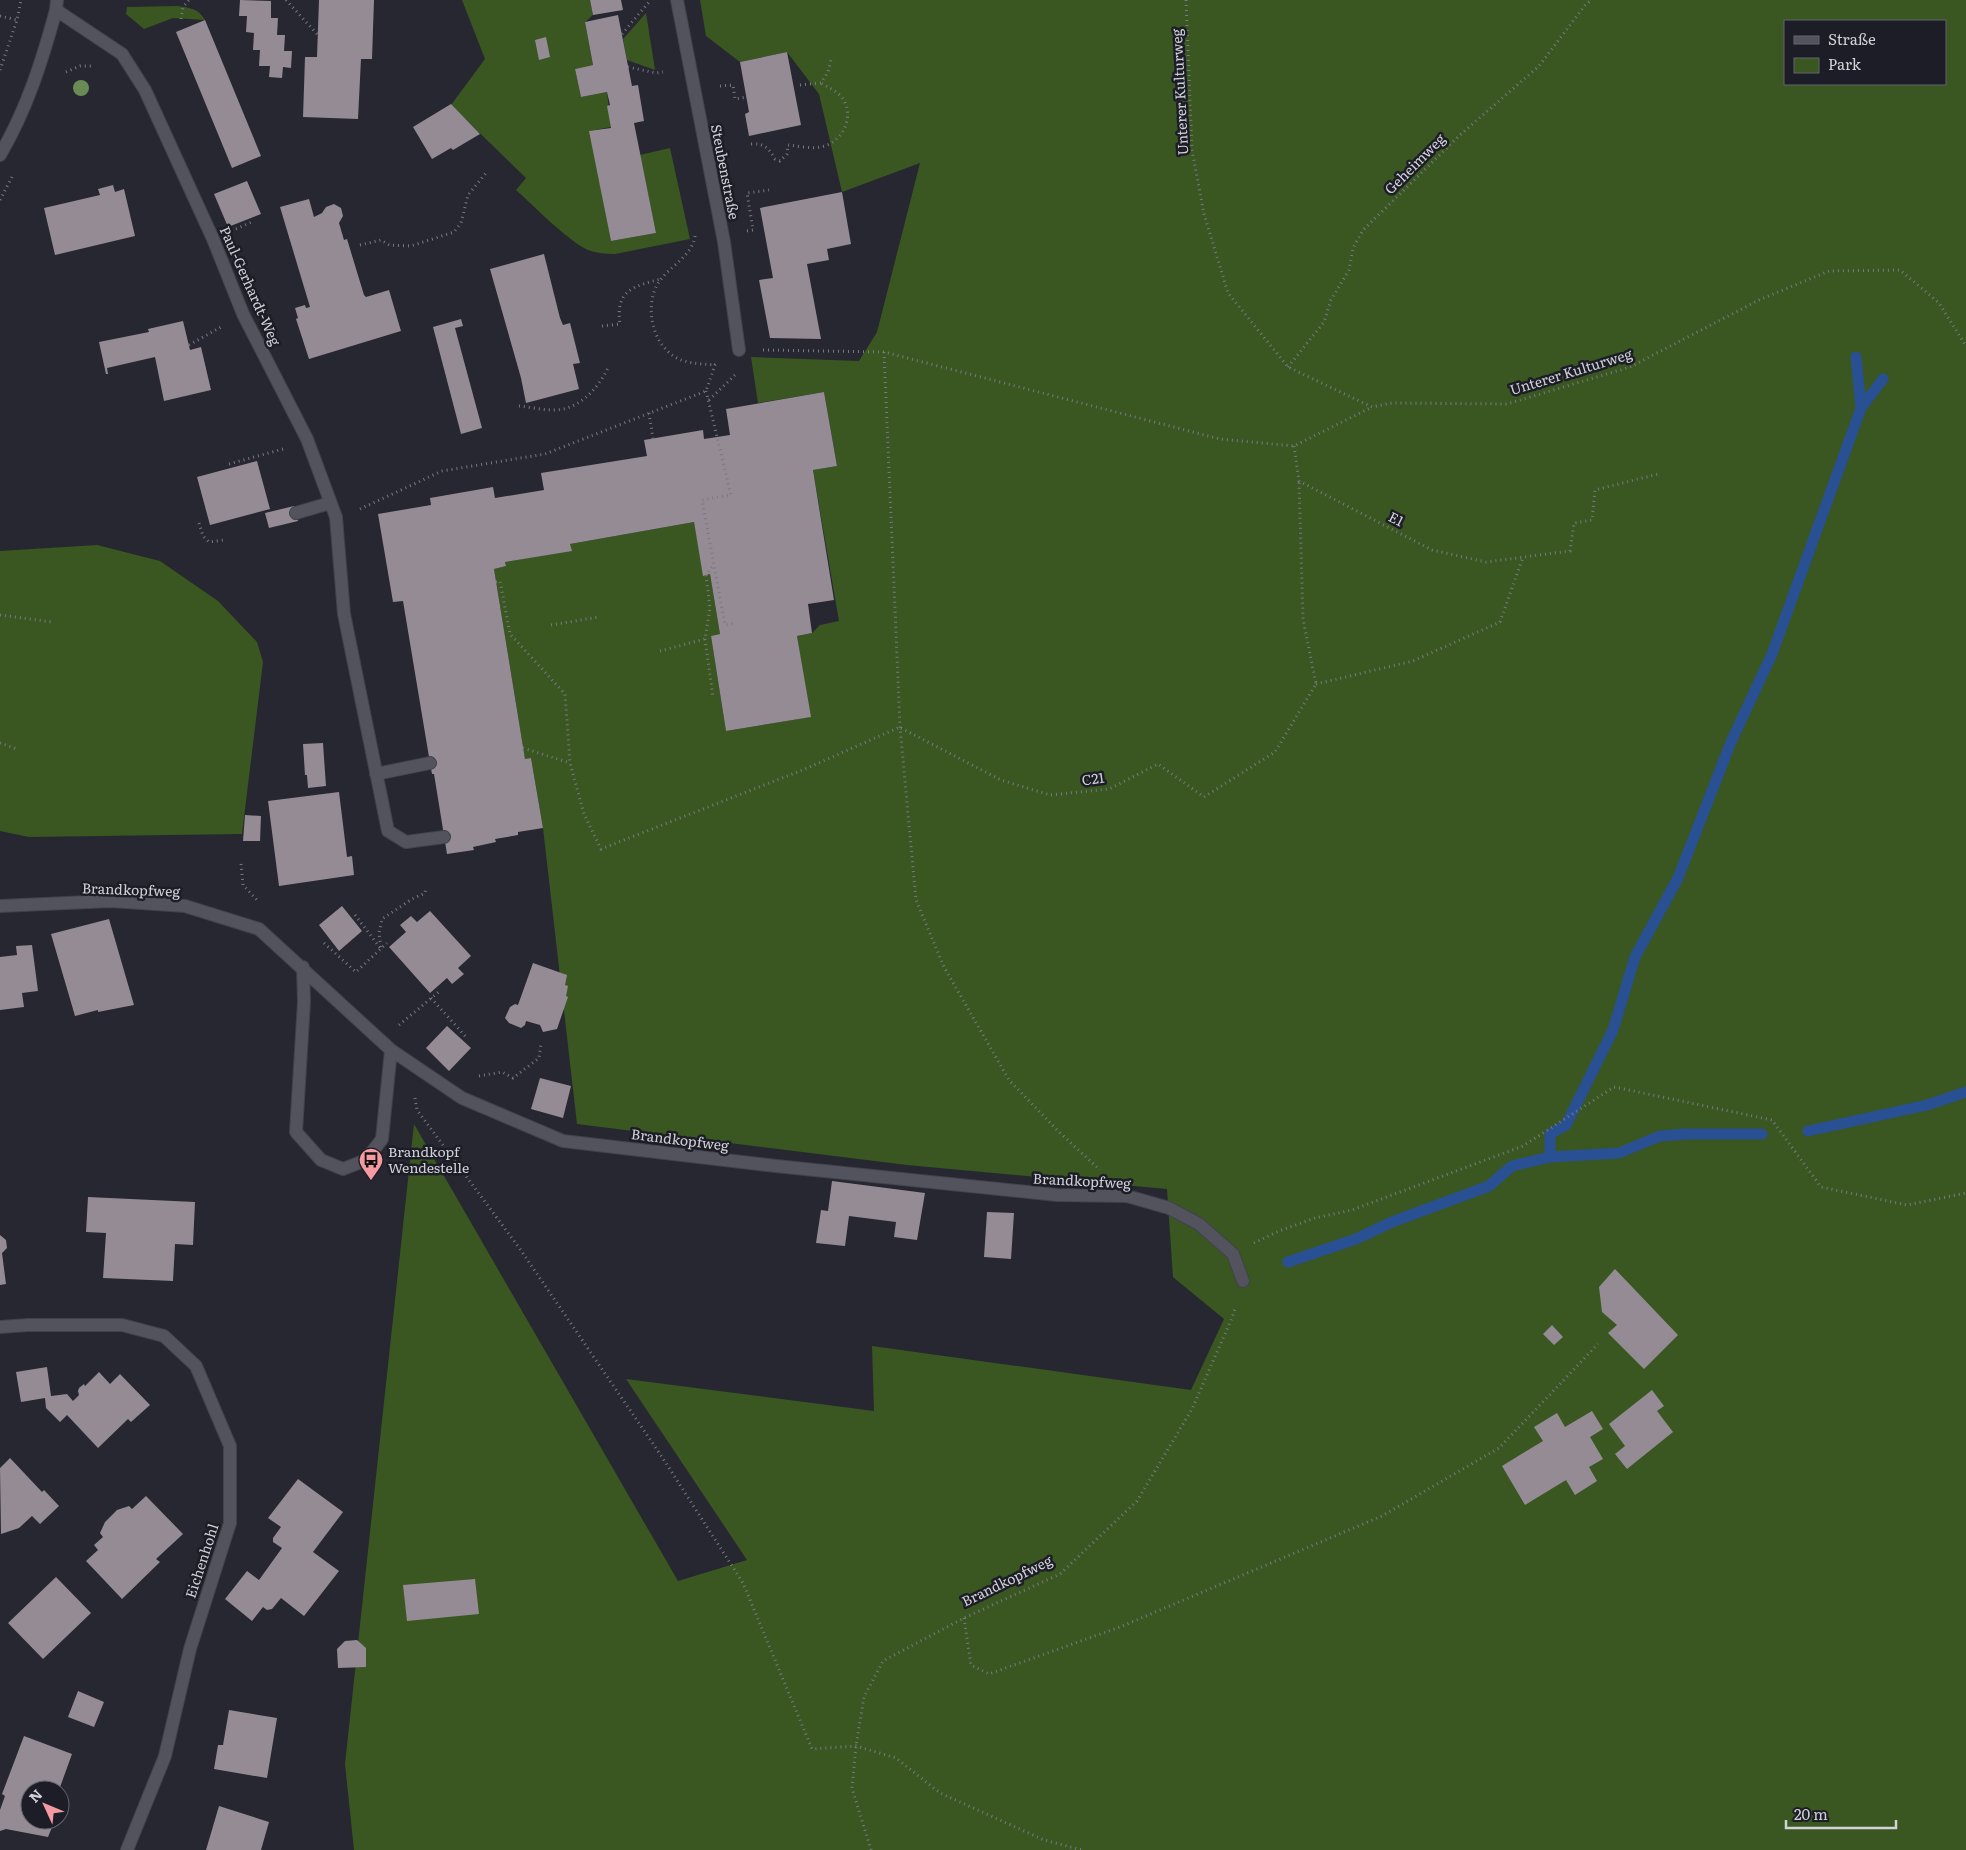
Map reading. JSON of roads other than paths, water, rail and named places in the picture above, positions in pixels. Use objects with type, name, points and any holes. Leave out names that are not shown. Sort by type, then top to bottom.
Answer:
[{"type":"street","name":"Steubenstraße","points":[[677,0],[724,242],[739,350]]},
{"type":"street","points":[[0,155],[13,132],[39,70],[56,5]]},
{"type":"street","name":"Paul-Gerhardt-Weg","points":[[56,5],[122,54],[145,90],[213,239],[243,314],[307,439],[336,517],[344,614],[388,832],[406,842],[444,838]]},
{"type":"street","points":[[296,513],[330,503]]},
{"type":"street","points":[[376,774],[430,762]]},
{"type":"street","name":"Brandkopfweg","points":[[0,906],[111,902],[186,906],[259,928],[392,1050],[409,1063],[462,1098],[563,1140],[776,1166],[1056,1195],[1127,1196],[1169,1208],[1199,1224],[1233,1254],[1243,1281]]},
{"type":"street","points":[[303,967],[304,1002],[296,1132],[321,1160],[343,1169],[366,1160],[382,1139],[392,1050]]},
{"type":"street","name":"Eichenhohl","points":[[0,1327],[28,1325],[122,1325],[164,1336],[196,1366],[230,1446],[230,1523],[190,1649],[165,1756],[128,1850]]},
{"type":"waterway","points":[[1288,1262],[1356,1239],[1392,1222],[1489,1186],[1512,1166],[1550,1157],[1550,1134],[1566,1125],[1613,1030],[1635,957],[1678,878],[1731,742],[1772,654],[1861,408],[1856,357]]},
{"type":"waterway","points":[[1861,408],[1883,379]]},
{"type":"waterway","points":[[1808,1131],[1927,1105],[1966,1092]]},
{"type":"waterway","points":[[1550,1157],[1619,1153],[1660,1136],[1685,1134],[1762,1134]]},
{"type":"place","name":"Brandkopf Wendestelle","points":[[371,1181]]}]
